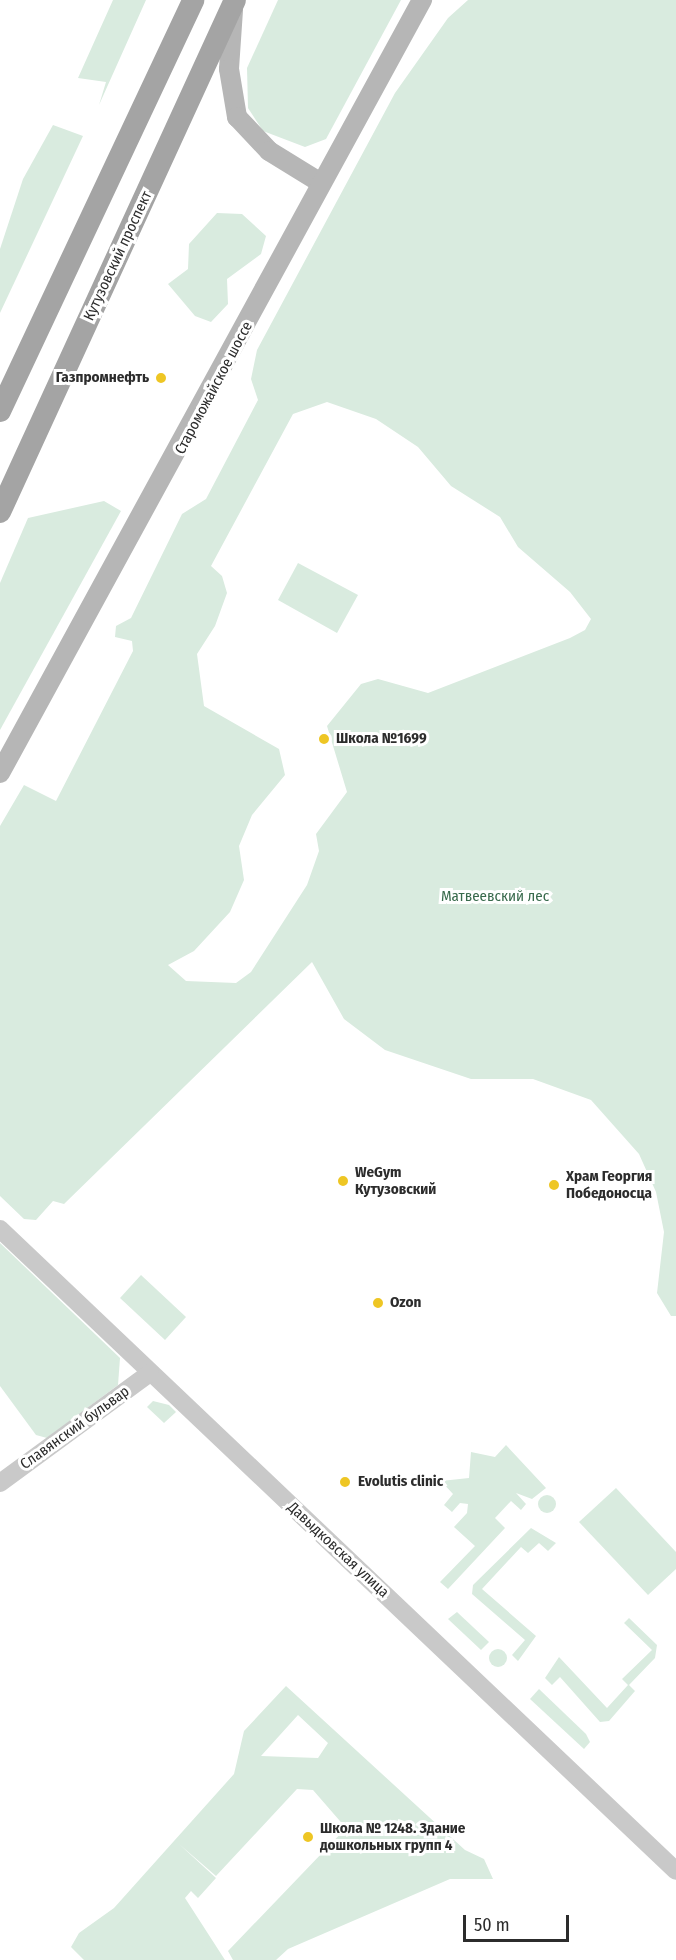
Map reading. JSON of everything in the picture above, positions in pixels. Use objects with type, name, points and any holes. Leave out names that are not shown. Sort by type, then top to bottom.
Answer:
[{"type":"main road","points":[[0,411],[193,0]]},
{"type":"main road","name":"Староможайское шоссе","points":[[0,773],[228,363],[321,183],[422,0]]},
{"type":"main road","points":[[234,2],[230,69],[237,117],[269,152],[321,183]]},
{"type":"main road","name":"Кутузовский проспект","points":[[0,512],[234,2]]},
{"type":"main road","points":[[0,386],[26,356]]},
{"type":"street","name":"Давыдковская улица","points":[[0,1229],[676,1871]]},
{"type":"street","name":"Славянский бульвар","points":[[0,1483],[150,1373]]},
{"type":"green space","points":[[113,0],[146,0],[99,105],[106,82],[78,78]]},
{"type":"green space","points":[[278,0],[401,0],[326,139],[305,147],[263,131],[248,108],[247,68]]},
{"type":"green space","name":"Матвеевский лес","points":[[468,0],[676,0],[676,1316],[671,1316],[657,1293],[664,1232],[656,1192],[639,1154],[591,1100],[533,1079],[471,1079],[385,1050],[344,1019],[312,962],[64,1204],[53,1201],[36,1220],[24,1219],[0,1196],[0,826],[24,785],[56,801],[133,651],[132,641],[115,637],[116,626],[131,618],[182,514],[206,499],[258,400],[251,379],[257,350],[395,93],[448,18]],"holes":[[[327,402],[376,419],[418,447],[451,486],[500,517],[518,547],[570,592],[591,619],[585,630],[570,638],[428,693],[378,679],[361,684],[327,726],[347,792],[316,834],[319,851],[307,885],[251,972],[236,983],[186,981],[168,965],[194,951],[230,912],[244,880],[239,846],[252,815],[285,775],[279,749],[204,706],[197,654],[215,626],[227,593],[222,576],[211,566],[293,414]]]},
{"type":"green space","points":[[53,125],[83,136],[0,313],[0,249],[23,179]]},
{"type":"green space","points":[[217,213],[242,214],[266,236],[261,254],[227,279],[228,304],[211,322],[195,316],[168,284],[188,269],[189,244]]},
{"type":"green space","points":[[104,501],[121,511],[0,730],[0,583],[28,518]]},
{"type":"green space","points":[[298,563],[358,595],[337,633],[278,600]]},
{"type":"green space","points":[[0,1243],[120,1358],[118,1385],[47,1438],[36,1435],[0,1386]]},
{"type":"green space","points":[[141,1275],[186,1317],[165,1340],[120,1298]]},
{"type":"green space","points":[[153,1401],[169,1405],[176,1412],[164,1423],[147,1407]]},
{"type":"green space","points":[[506,1445],[546,1488],[532,1499],[516,1493],[526,1504],[521,1510],[511,1501],[495,1518],[505,1528],[448,1589],[440,1582],[475,1546],[454,1527],[467,1513],[468,1504],[460,1503],[452,1512],[444,1505],[453,1494],[441,1481],[469,1478],[471,1452],[495,1457]]},
{"type":"green space","points":[[616,1488],[676,1552],[676,1569],[648,1595],[579,1522]]},
{"type":"green space","points":[[543,1495],[551,1495],[556,1500],[554,1511],[543,1513],[538,1508],[538,1500]]},
{"type":"green space","points":[[531,1528],[556,1543],[548,1551],[539,1543],[528,1553],[521,1547],[482,1589],[536,1636],[518,1661],[512,1655],[525,1640],[472,1594],[473,1585]]},
{"type":"green space","points":[[457,1612],[489,1642],[481,1650],[448,1619]]},
{"type":"green space","points":[[629,1618],[657,1645],[655,1658],[629,1685],[635,1691],[609,1721],[600,1722],[560,1677],[552,1685],[545,1678],[559,1657],[607,1708],[628,1685],[622,1679],[652,1650],[624,1623]]},
{"type":"green space","points":[[498,1649],[504,1652],[507,1658],[504,1664],[498,1667],[492,1664],[489,1658],[492,1652]]},
{"type":"green space","points":[[286,1686],[465,1850],[484,1859],[493,1879],[450,1879],[288,1949],[276,1960],[233,1960],[228,1951],[346,1828],[313,1790],[297,1789],[216,1876],[179,1844],[216,1878],[198,1898],[191,1891],[185,1898],[225,1960],[84,1960],[71,1947],[79,1933],[114,1908],[234,1774],[244,1731]],"holes":[[[298,1715],[328,1743],[318,1758],[261,1756]]]},
{"type":"green space","points":[[539,1689],[586,1734],[590,1742],[584,1749],[530,1699]]},
{"type":"place","name":"Газпромнефть","points":[[161,378]]},
{"type":"place","name":"Школа №1699","points":[[324,739]]},
{"type":"place","name":"WeGym Кутузовский","points":[[343,1181]]},
{"type":"place","name":"Храм Георгия Победоносца","points":[[554,1185]]},
{"type":"place","name":"Ozon","points":[[378,1303]]},
{"type":"place","name":"Evolutis clinic","points":[[345,1482]]},
{"type":"place","name":"Школа № 1248. Здание дошкольных групп 4","points":[[308,1837]]}]
